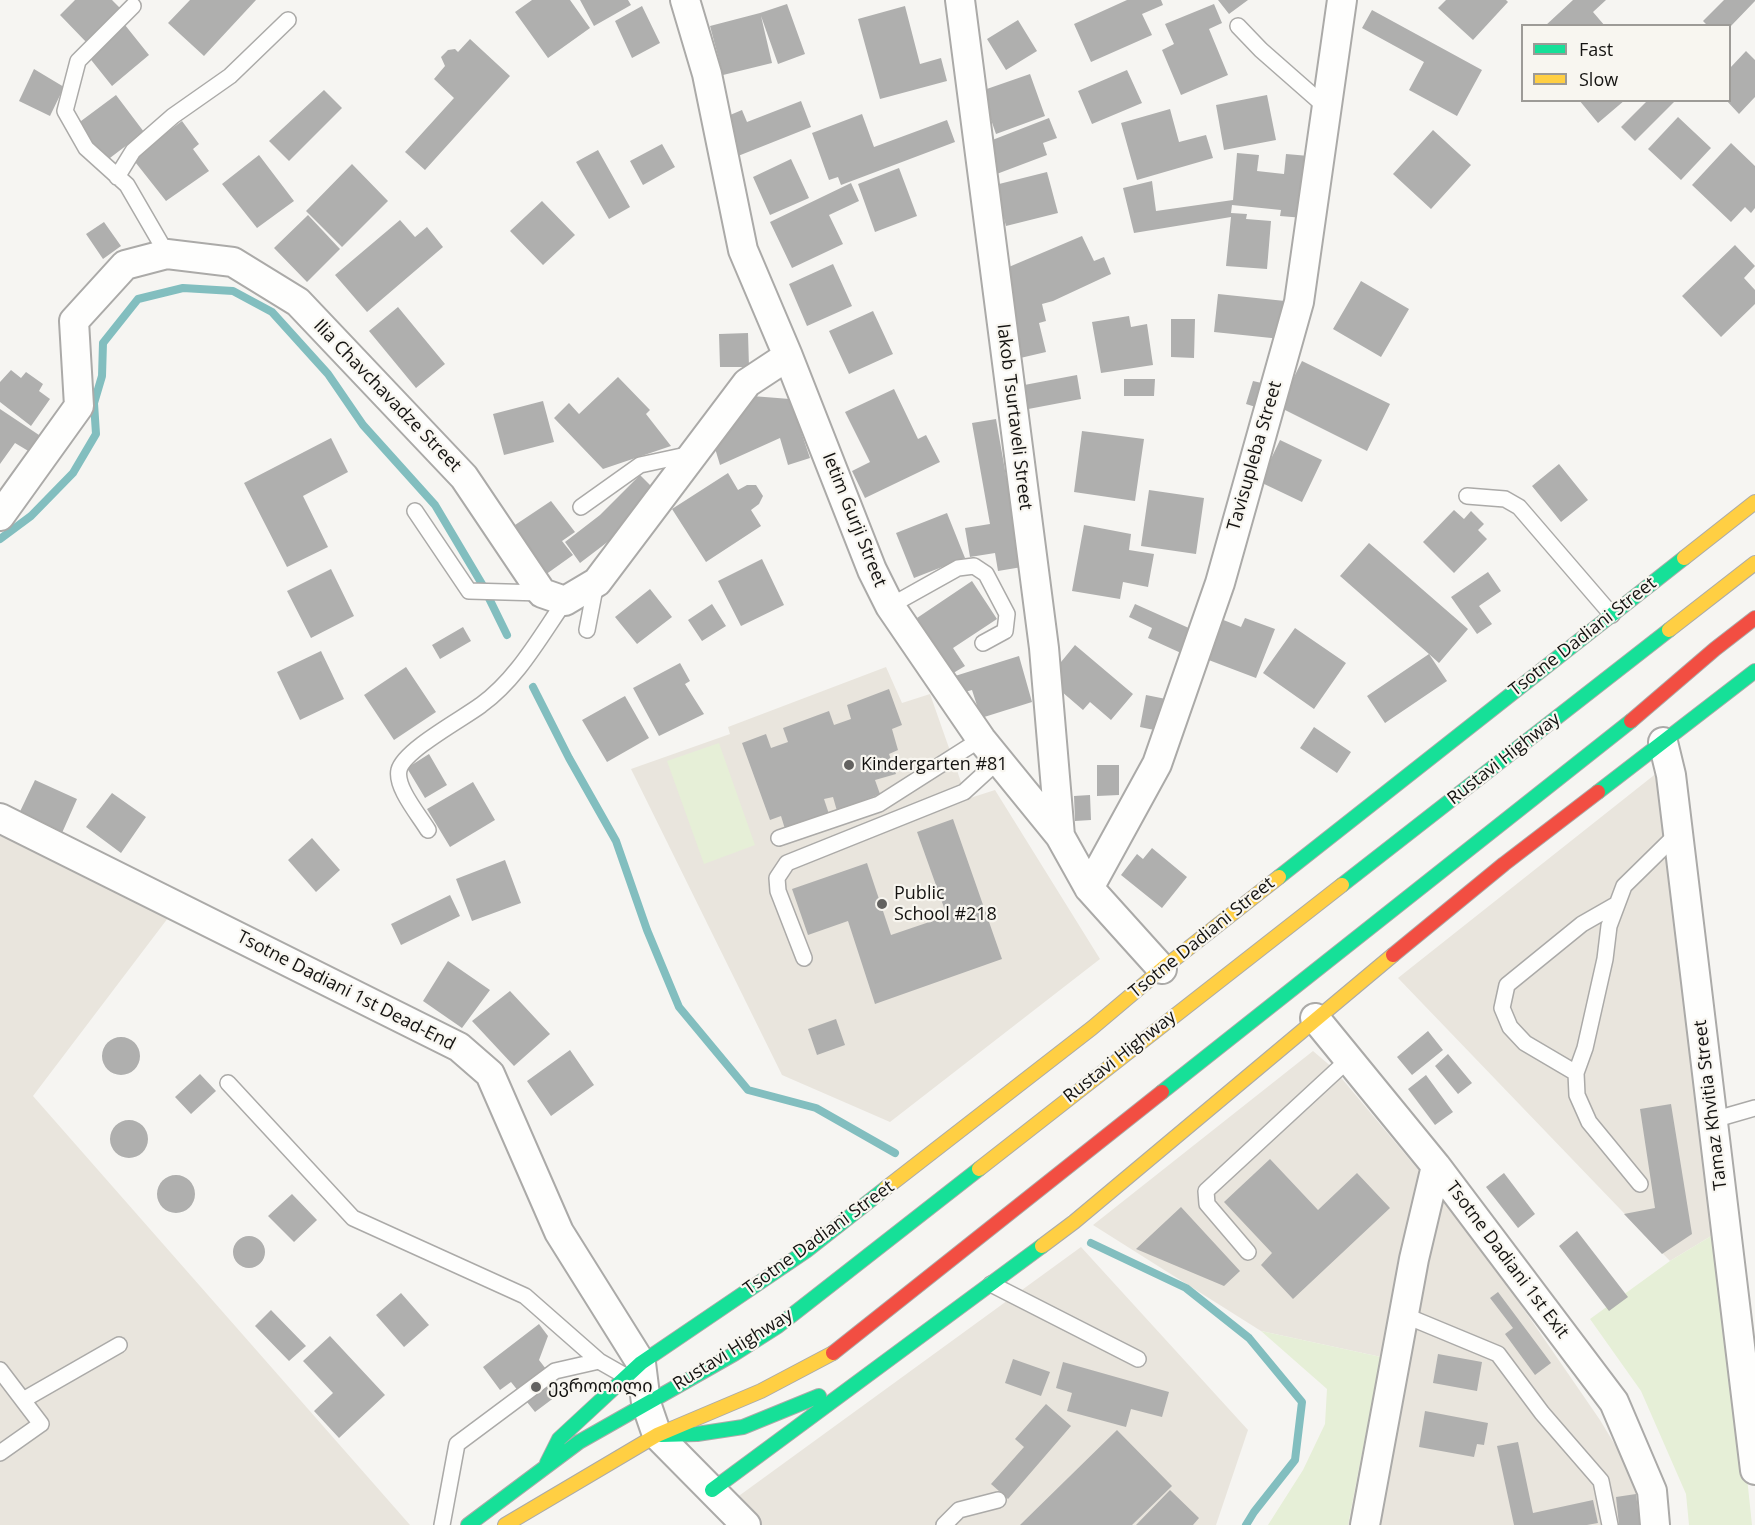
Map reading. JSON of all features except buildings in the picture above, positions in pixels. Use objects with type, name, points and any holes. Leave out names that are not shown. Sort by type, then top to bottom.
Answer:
[{"type":"main road","name":"Tsotne Dadiani Street","points":[[546,1464],[560,1439],[634,1370],[806,1251],[1092,1028],[1162,969],[1755,502]]},
{"type":"main road","name":"Rustavi Highway","points":[[468,1525],[546,1464],[579,1442],[734,1354],[778,1326],[1755,564]]},
{"type":"main road","points":[[505,1525],[635,1434],[761,1391],[830,1355],[1654,702],[1755,618]]},
{"type":"main road","points":[[712,1490],[1074,1222],[1315,1018],[1504,864],[1755,671]]},
{"type":"main road","points":[[579,1442],[635,1434],[697,1434],[743,1426],[860,1380]]},
{"type":"street","name":"Ietim Gurji Street","points":[[685,0],[707,74],[742,250],[788,356],[872,570],[890,606],[990,749],[1060,836],[1089,888],[1162,969]]},
{"type":"street","name":"Iakob Tsurtaveli Street","points":[[960,0],[1044,648],[1060,836]]},
{"type":"street","name":"Tavisupleba Street","points":[[1089,888],[1157,764],[1220,583],[1299,302],[1342,0]]},
{"type":"street","name":"Ilia Chavchavadze Street","points":[[0,516],[79,406],[74,321],[125,265],[167,254],[233,262],[298,302],[464,477],[554,597]]},
{"type":"street","points":[[554,597],[597,582],[747,383],[788,356]]},
{"type":"street","name":"Tamaz Khvitia Street","points":[[1663,742],[1671,775],[1755,1470]]},
{"type":"street","name":"Tsotne Dadiani 1st Dead-End","points":[[0,818],[459,1047],[490,1074],[559,1232],[634,1370]]},
{"type":"street","name":"Tsotne Dadiani 1st Exit","points":[[1315,1018],[1436,1166],[1614,1402],[1652,1491],[1655,1525]]},
{"type":"street","points":[[1365,1525],[1414,1259],[1436,1166]]},
{"type":"street","points":[[634,1370],[646,1403],[635,1434],[712,1490],[746,1525]]},
{"type":"lane","points":[[133,6],[78,61],[65,111],[86,148],[127,185],[167,254]]},
{"type":"lane","points":[[117,177],[133,151],[173,116],[230,76],[288,20]]},
{"type":"lane","points":[[1238,26],[1261,50],[1327,108]]},
{"type":"lane","points":[[580,507],[640,465],[694,454]]},
{"type":"lane","points":[[1467,496],[1505,499],[1520,507],[1612,615]]},
{"type":"lane","points":[[415,511],[469,591],[554,597],[509,681],[483,704],[436,735],[402,762],[398,772],[399,784],[428,830]]},
{"type":"lane","points":[[890,606],[958,568],[974,566],[986,574],[1007,614],[1005,631],[983,643]]},
{"type":"lane","points":[[587,630],[597,582]]},
{"type":"lane","points":[[779,838],[879,804],[990,749]]},
{"type":"lane","points":[[804,958],[778,891],[777,878],[787,863],[964,792],[990,749]]},
{"type":"lane","points":[[1640,1184],[1589,1122],[1577,1095],[1576,1073],[1585,1048],[1605,959],[1609,926],[1624,886],[1677,834]]},
{"type":"lane","points":[[1576,1073],[1525,1043],[1510,1027],[1502,1008],[1508,985],[1582,924],[1617,904]]},
{"type":"lane","points":[[1248,1252],[1207,1204],[1206,1191],[1349,1059]]},
{"type":"lane","points":[[228,1083],[353,1218],[525,1296],[598,1361]]},
{"type":"lane","points":[[1713,1120],[1755,1108]]},
{"type":"lane","points":[[992,1284],[1138,1359]]},
{"type":"lane","points":[[1404,1315],[1498,1354],[1542,1413],[1600,1480],[1610,1525]]},
{"type":"lane","points":[[23,1400],[119,1345]]},
{"type":"lane","points":[[442,1525],[457,1444],[555,1371],[598,1361],[634,1370]]},
{"type":"lane","points":[[0,1370],[41,1424],[0,1453]]},
{"type":"lane","points":[[944,1525],[959,1510],[998,1500]]},
{"type":"shaded area","name":"Public School #218","points":[[886,667],[902,703],[930,694],[967,799],[995,790],[1100,959],[890,1122],[782,1075],[631,769],[730,734],[728,727]]},
{"type":"shaded area","points":[[1658,772],[1721,1230],[1670,1261],[1398,978]]},
{"type":"shaded area","points":[[0,825],[171,914],[33,1096],[410,1525],[0,1525]]},
{"type":"shaded area","points":[[1313,1051],[1333,1068],[1472,1234],[1600,1420],[1641,1488],[1645,1525],[1348,1525],[1381,1357],[1261,1331],[1093,1225]]},
{"type":"shaded area","points":[[1081,1247],[1248,1430],[1216,1525],[762,1525],[736,1498]]},
{"type":"green space","points":[[719,743],[755,845],[704,864],[667,761]]},
{"type":"green space","points":[[1721,1230],[1752,1525],[1689,1525],[1686,1494],[1641,1391],[1590,1319],[1670,1261]]},
{"type":"green space","points":[[1261,1331],[1381,1357],[1348,1525],[1268,1525],[1303,1470],[1325,1424],[1327,1389]]},
{"type":"waterway","points":[[0,539],[31,516],[73,473],[96,434],[94,403],[102,376],[103,343],[138,299],[183,288],[233,291],[272,312],[328,374],[363,425],[435,505],[482,584],[507,635]]},
{"type":"waterway","points":[[533,687],[569,758],[616,841],[647,930],[679,1007],[748,1090],[816,1108],[895,1153]]},
{"type":"waterway","points":[[1091,1243],[1186,1288],[1249,1338],[1302,1402],[1295,1460],[1246,1525]]},
{"type":"traffic: fast","points":[[1279,877],[1684,558]]},
{"type":"traffic: fast","points":[[1342,885],[1669,630]]},
{"type":"traffic: fast","points":[[1598,792],[1755,671]]},
{"type":"traffic: fast","points":[[1162,1092],[1631,721]]},
{"type":"traffic: fast","points":[[468,1525],[579,1442],[734,1354],[778,1326],[979,1169]]},
{"type":"traffic: fast","points":[[547,1463],[559,1439],[641,1363],[806,1251],[886,1188]]},
{"type":"traffic: fast","points":[[712,1490],[1042,1246]]},
{"type":"traffic: fast","points":[[661,1435],[697,1434],[743,1427],[819,1396]]},
{"type":"traffic: slow","points":[[1684,558],[1755,502]]},
{"type":"traffic: slow","points":[[1669,630],[1755,563]]},
{"type":"traffic: slow","points":[[886,1188],[1092,1028],[1162,969],[1279,877]]},
{"type":"traffic: slow","points":[[979,1169],[1342,885]]},
{"type":"traffic: slow","points":[[1042,1246],[1074,1222],[1393,955]]},
{"type":"traffic: slow","points":[[505,1525],[657,1435],[761,1391],[833,1353]]},
{"type":"traffic: jam","points":[[1631,721],[1755,618]]},
{"type":"traffic: jam","points":[[1393,955],[1504,864],[1598,792]]},
{"type":"traffic: jam","points":[[833,1353],[1162,1092]]},
{"type":"place","name":"Kindergarten #81","points":[[849,765]]},
{"type":"place","name":"Public School #218","points":[[882,904]]},
{"type":"place","name":"ევროოილი","points":[[536,1387]]}]
